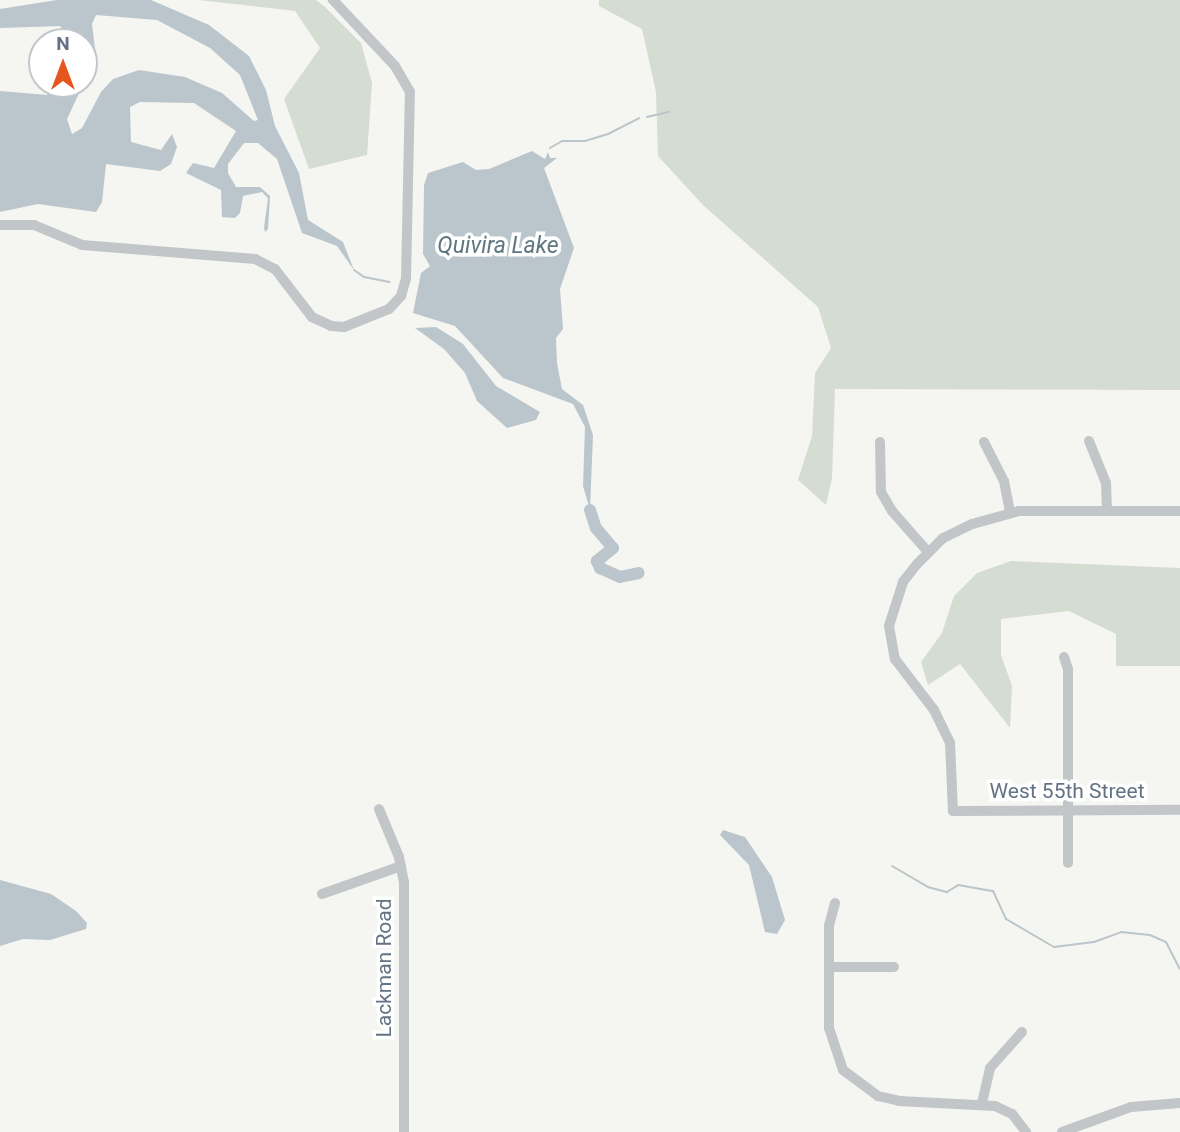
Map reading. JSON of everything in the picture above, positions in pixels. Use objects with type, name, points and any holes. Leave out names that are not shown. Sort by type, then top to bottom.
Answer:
[{"type":"street","points":[[0,225],[44,228],[82,245],[255,259],[275,269],[322,324],[344,327],[389,309],[404,288],[411,101],[403,76],[333,0]]},
{"type":"street","points":[[1089,441],[1106,483],[1107,510]]},
{"type":"street","points":[[880,442],[881,492],[891,511],[928,552],[971,524],[1010,512],[1180,511]]},
{"type":"street","points":[[984,442],[1004,481],[1010,512]]},
{"type":"street","name":"West 55th Street","points":[[928,552],[903,582],[890,612],[889,639],[895,659],[934,710],[950,743],[953,811],[1180,810]]},
{"type":"street","points":[[1064,657],[1068,863]]},
{"type":"street","name":"Lackman Road","points":[[379,809],[401,866],[404,1132]]},
{"type":"street","points":[[322,894],[401,866]]},
{"type":"street","points":[[835,902],[829,926],[832,1041],[843,1070],[878,1096],[900,1101],[982,1103],[1013,1114],[1026,1132]]},
{"type":"street","points":[[829,967],[894,967]]},
{"type":"street","points":[[982,1103],[990,1068],[1007,1043],[1022,1032]]},
{"type":"street","points":[[1062,1132],[1131,1107],[1180,1103]]},
{"type":"shaded area","points":[[199,0],[316,0],[325,7],[361,43],[372,83],[367,155],[309,169],[284,99],[320,48],[295,11]]},
{"type":"shaded area","points":[[599,0],[1180,0],[1180,390],[835,389],[832,478],[826,505],[798,480],[812,436],[815,373],[831,348],[818,307],[703,205],[658,156],[656,92],[642,29],[599,6]]},
{"type":"shaded area","points":[[1011,561],[1180,568],[1180,666],[1116,666],[1116,634],[1069,611],[1001,619],[1001,655],[1012,686],[1010,728],[960,664],[928,685],[921,662],[942,633],[954,596],[977,573]]},
{"type":"water","points":[[57,0],[151,0],[209,25],[249,56],[266,90],[275,126],[299,173],[308,220],[343,242],[354,270],[337,246],[302,233],[277,159],[258,143],[244,143],[228,164],[228,173],[236,187],[260,187],[270,196],[268,229],[265,232],[268,198],[262,192],[243,196],[240,213],[235,218],[222,217],[221,190],[186,173],[193,163],[214,168],[236,131],[194,103],[140,102],[130,107],[131,142],[161,150],[172,134],[177,147],[171,164],[160,171],[106,164],[102,202],[96,212],[38,204],[0,212],[0,91],[28,93],[28,98],[77,98],[67,119],[72,134],[82,128],[101,92],[113,79],[139,70],[185,77],[222,93],[254,121],[258,120],[240,75],[210,48],[157,20],[96,15],[92,28],[0,28],[0,9]]},
{"type":"water","name":"Quivira Lake","points":[[532,151],[545,159],[548,152],[550,158],[557,158],[544,168],[574,248],[560,289],[563,329],[556,338],[557,363],[562,389],[583,405],[593,435],[590,510],[583,486],[585,427],[573,404],[503,378],[455,326],[413,313],[421,273],[430,266],[423,254],[424,185],[428,173],[463,162],[476,170],[489,169]]},
{"type":"water","points":[[436,327],[463,344],[496,386],[540,412],[536,420],[507,428],[477,401],[465,373],[444,349],[415,328]]},
{"type":"water","points":[[723,830],[745,837],[772,877],[785,920],[777,934],[765,932],[749,865],[720,835]]},
{"type":"water","points":[[0,880],[51,894],[76,911],[87,923],[86,929],[50,940],[23,939],[0,946]]},
{"type":"waterway","points":[[647,117],[669,112]]},
{"type":"waterway","points":[[550,148],[562,141],[585,141],[608,134],[639,118]]},
{"type":"waterway","points":[[354,270],[364,277],[390,282]]},
{"type":"waterway","points":[[590,510],[596,528],[613,548],[597,561],[600,568],[620,577],[639,573]]},
{"type":"waterway","points":[[892,866],[928,887],[947,892],[958,885],[993,891],[1006,919],[1054,947],[1094,942],[1121,932],[1150,935],[1166,942],[1180,969]]}]
